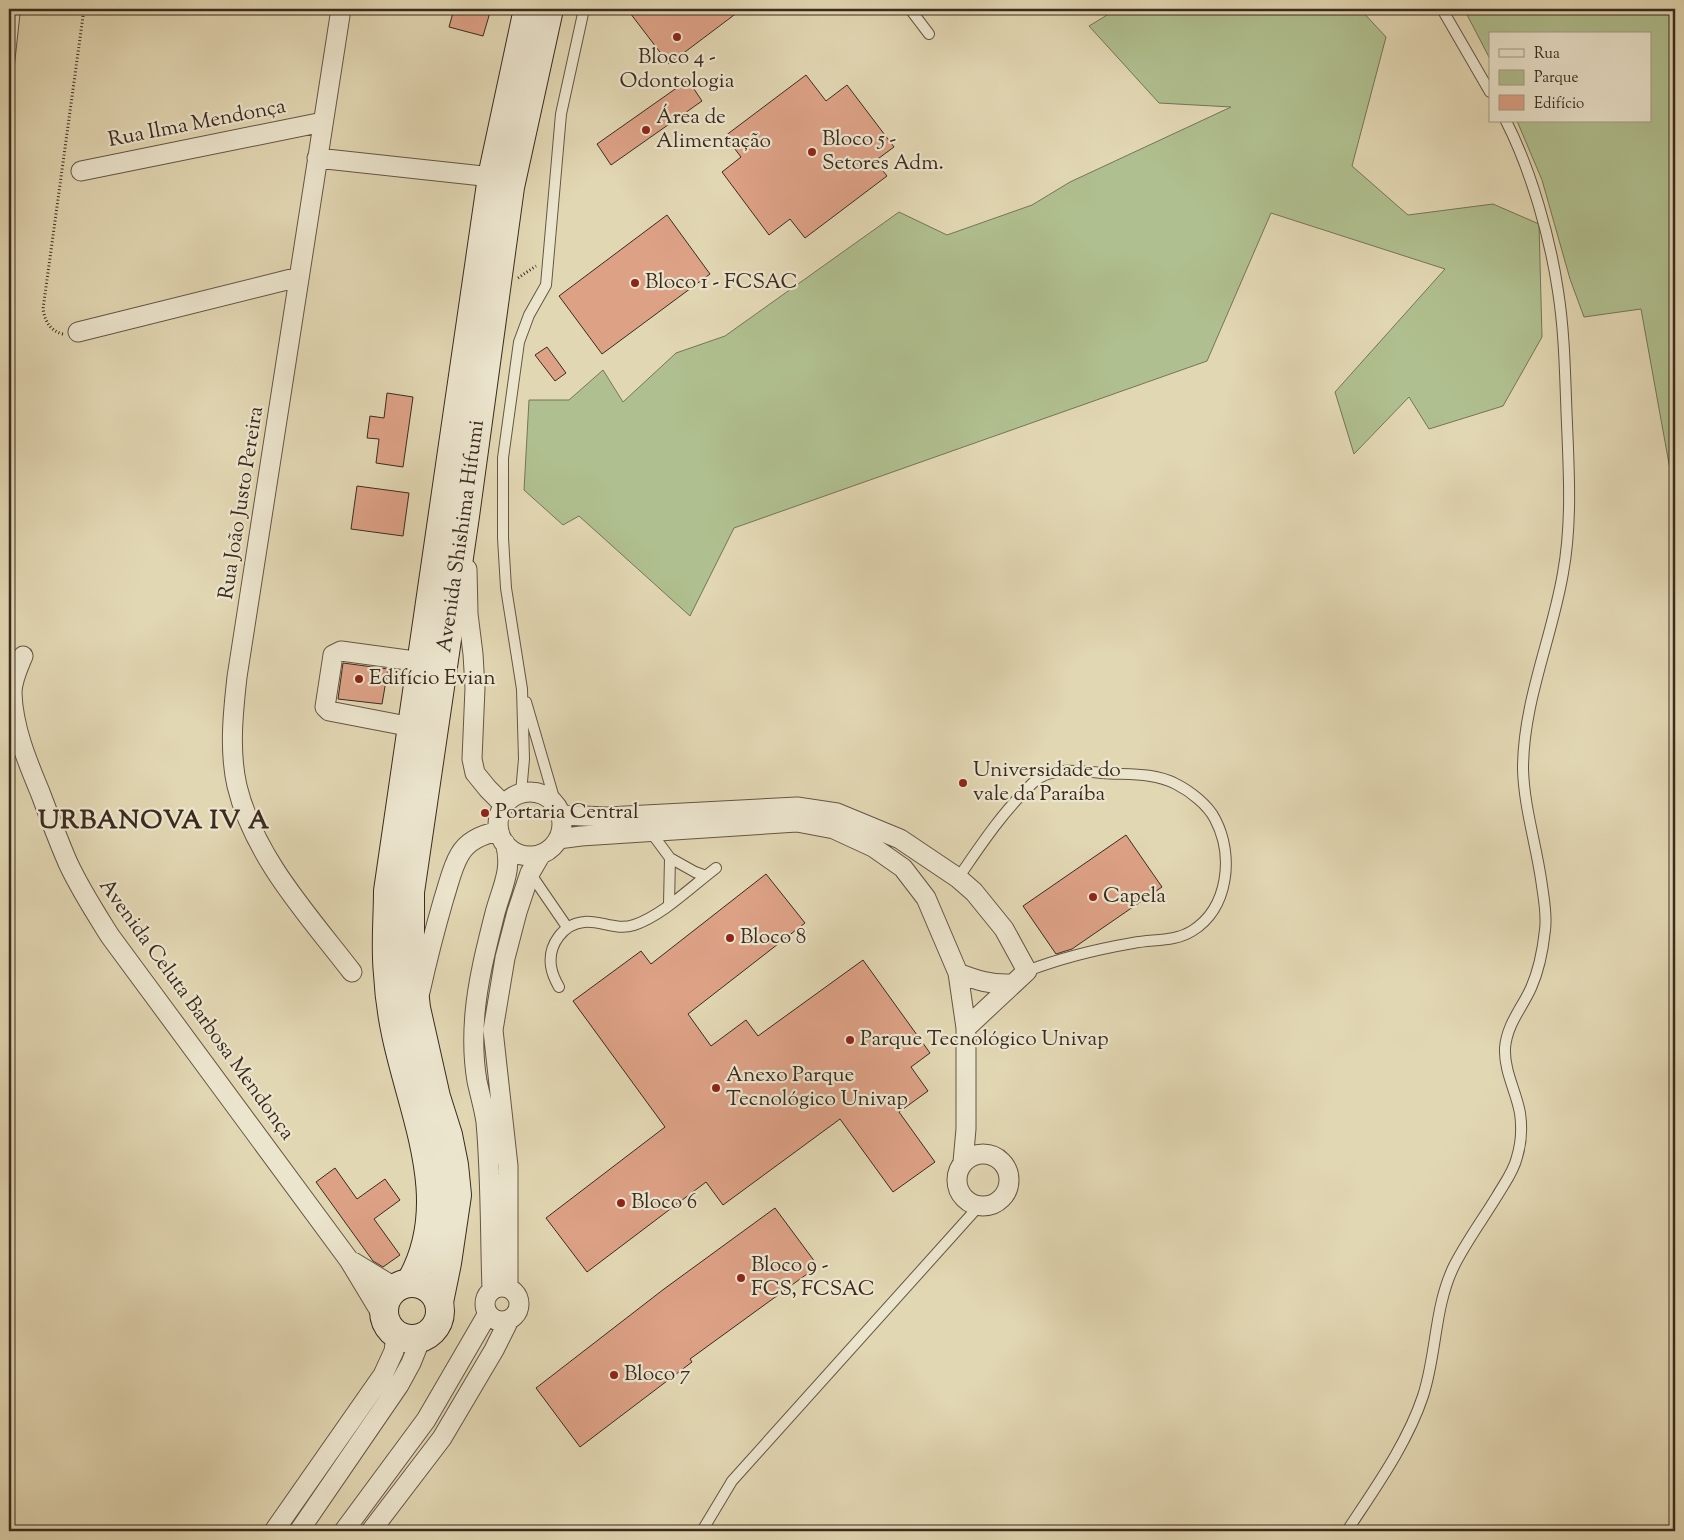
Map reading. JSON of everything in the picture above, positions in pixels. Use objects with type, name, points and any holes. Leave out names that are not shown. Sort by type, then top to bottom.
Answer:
[{"type":"street","name":"Rua João Justo Pereira","points":[[341,9],[233,710],[234,765],[238,787],[258,843],[277,873],[352,972]]},
{"type":"street","name":"Avenida Shishima Hifumi","points":[[438,1302],[447,1263],[457,1195],[448,1135],[436,1097],[416,1008],[410,954],[399,891],[412,727],[492,177],[528,9]]},
{"type":"street","name":"Avenida Shishima Hifumi","points":[[403,1286],[418,1270],[427,1239],[432,1210],[430,1167],[396,1033],[387,973],[399,891],[465,516],[510,188],[549,9]]},
{"type":"street","name":"Rua Ilma Mendonça","points":[[81,171],[323,122]]},
{"type":"street","points":[[317,158],[492,177]]},
{"type":"street","points":[[78,332],[299,277]]},
{"type":"street","points":[[465,516],[468,614],[473,654],[474,688],[472,759],[475,773],[504,805]]},
{"type":"street","points":[[412,727],[329,711],[326,707],[332,655],[341,651],[422,662]]},
{"type":"street","name":"Avenida Celuta Barbosa Mendonça","points":[[23,656],[12,686],[19,734],[29,766],[69,864],[88,901],[110,936],[401,1330]]},
{"type":"street","points":[[416,1008],[438,917],[453,869],[461,853],[474,840],[485,834],[502,837],[512,850],[521,854],[541,854],[552,847],[558,839],[561,830],[558,810],[542,794],[532,792],[521,793],[504,805],[500,813],[498,822],[502,837],[508,854],[508,870],[480,977],[475,1012],[473,1043],[477,1077],[486,1122],[500,1289]]},
{"type":"street","points":[[558,810],[607,817],[797,807],[837,813],[900,839],[958,878],[974,892],[1004,930],[1027,970],[966,1028]]},
{"type":"street","points":[[558,839],[797,822],[834,829],[873,847],[903,868],[926,898],[958,973],[966,1028],[966,1129],[963,1162],[956,1177],[956,1185],[959,1193],[971,1204],[988,1206],[997,1203],[1004,1197],[1010,1179],[1008,1170],[1003,1162],[987,1154],[978,1154],[963,1162]]},
{"type":"street","points":[[500,1289],[508,1166],[493,1030],[505,958],[517,912],[530,873],[541,854]]},
{"type":"street","points":[[958,973],[983,983],[1011,984]]},
{"type":"street","points":[[966,1129],[987,1154]]},
{"type":"street","name":"Avenida Celuta Barbosa Mendonça","points":[[350,1260],[403,1286]]},
{"type":"street","points":[[298,1531],[399,1386],[411,1363],[401,1330],[386,1302],[403,1286],[419,1284],[428,1288],[438,1302],[439,1319],[435,1327],[401,1330]]},
{"type":"street","points":[[500,1289],[516,1295],[519,1306],[514,1317],[509,1320],[497,1321],[487,1315],[484,1304],[485,1298],[500,1289]]},
{"type":"street","points":[[344,1531],[426,1420],[487,1315]]},
{"type":"street","points":[[371,1531],[442,1438],[494,1350],[509,1320]]},
{"type":"street","points":[[274,1531],[383,1375],[401,1330]]},
{"type":"lane","points":[[9,64],[15,9]]},
{"type":"lane","points":[[521,793],[524,759],[522,689],[506,588],[502,486],[504,458],[520,342],[529,315],[546,285],[561,114],[584,9]]},
{"type":"lane","points":[[910,9],[929,34]]},
{"type":"lane","points":[[1442,9],[1489,90]]},
{"type":"lane","points":[[1347,1531],[1376,1488],[1412,1426],[1431,1366],[1443,1296],[1454,1266],[1507,1180],[1517,1160],[1521,1139],[1520,1115],[1506,1064],[1505,1047],[1509,1029],[1531,989],[1546,929],[1546,910],[1527,806],[1523,769],[1531,702],[1558,600],[1564,567],[1568,508],[1565,367],[1558,292],[1548,246],[1516,140],[1507,122]]},
{"type":"lane","points":[[522,689],[558,810]]},
{"type":"lane","points":[[958,878],[995,825],[1015,801],[1038,778],[1053,773],[1071,770],[1160,777],[1189,792],[1203,804],[1215,819],[1221,836],[1226,875],[1222,894],[1207,920],[1177,938],[1134,943],[1066,958],[1027,970]]},
{"type":"lane","points":[[650,832],[670,858],[694,872],[706,876]]},
{"type":"lane","points":[[669,904],[670,858]]},
{"type":"lane","points":[[559,987],[553,976],[550,964],[551,951],[556,939],[567,927],[585,921],[619,927],[632,926],[644,921],[669,904],[716,868]]},
{"type":"lane","points":[[530,873],[567,927]]},
{"type":"lane","points":[[702,1531],[732,1481],[979,1206]]},
{"type":"path","points":[[78,332],[62,334],[54,331],[44,318],[43,309],[84,9]]},
{"type":"path","points":[[496,291],[548,259]]},
{"type":"green space","points":[[1117,9],[1360,9],[1386,37],[1352,166],[1408,215],[1493,204],[1539,224],[1542,337],[1503,406],[1429,429],[1409,397],[1354,454],[1335,392],[1445,269],[1271,213],[1207,361],[734,528],[690,616],[579,516],[563,525],[524,490],[529,400],[569,400],[603,370],[623,402],[676,353],[725,336],[899,212],[947,235],[1032,205],[1070,182],[1231,107],[1159,103],[1089,26]]},
{"type":"green space","points":[[1464,9],[1675,9],[1675,497],[1641,309],[1584,317],[1570,279],[1542,180],[1517,122],[1652,122],[1652,32],[1489,32],[1489,57]]},
{"type":"building","points":[[454,9],[491,9],[483,36],[449,27]]},
{"type":"building","name":"Bloco 4 - Odontologia","points":[[627,9],[742,9],[669,64]]},
{"type":"building","name":"Bloco 5 - Setores Adm.","points":[[806,75],[826,101],[847,85],[894,147],[875,161],[887,176],[805,238],[790,219],[769,235],[722,172],[741,157],[725,136]]},
{"type":"building","name":"Área de Alimentação","points":[[688,80],[702,101],[611,165],[597,144]]},
{"type":"building","name":"Bloco 1 - FCSAC","points":[[667,215],[710,274],[602,354],[559,296]]},
{"type":"building","points":[[547,347],[566,373],[555,381],[535,355]]},
{"type":"building","points":[[387,393],[413,397],[403,467],[376,463],[379,439],[367,438],[370,416],[384,418]]},
{"type":"building","points":[[357,486],[409,493],[403,536],[351,529]]},
{"type":"building","name":"Edifício Evian","points":[[343,663],[388,669],[382,704],[338,699]]},
{"type":"building","name":"Capela","points":[[1126,835],[1162,887],[1072,949],[1056,954],[1023,906]]},
{"type":"building","points":[[766,874],[805,923],[688,1014],[711,1046],[746,1020],[758,1036],[863,960],[930,1053],[911,1067],[928,1091],[899,1112],[935,1162],[893,1192],[840,1119],[723,1205],[706,1182],[587,1272],[546,1218],[665,1127],[573,1001],[641,951],[651,964]]},
{"type":"building","points":[[335,1168],[357,1199],[385,1179],[400,1200],[374,1219],[400,1255],[383,1267],[373,1261],[316,1182]]},
{"type":"building","points":[[775,1208],[818,1266],[690,1359],[692,1362],[580,1447],[536,1388],[664,1289]]},
{"type":"place","name":"Bloco 4 - Odontologia","points":[[677,37]]},
{"type":"place","name":"Área de Alimentação","points":[[646,130]]},
{"type":"place","name":"Bloco 5 - Setores Adm.","points":[[812,152]]},
{"type":"place","name":"Bloco 1 - FCSAC","points":[[635,283]]},
{"type":"place","name":"Edifício Evian","points":[[359,679]]},
{"type":"place","name":"Universidade do vale da Paraíba","points":[[963,783]]},
{"type":"place","name":"Portaria Central","points":[[485,813]]},
{"type":"place","name":"Capela","points":[[1093,897]]},
{"type":"place","name":"Bloco 8","points":[[730,938]]},
{"type":"place","name":"Parque Tecnológico Univap","points":[[850,1040]]},
{"type":"place","name":"Anexo Parque Tecnológico Univap","points":[[716,1088]]},
{"type":"place","name":"Bloco 6","points":[[621,1203]]},
{"type":"place","name":"Bloco 9 - FCS, FCSAC","points":[[741,1278]]},
{"type":"place","name":"Bloco 7","points":[[614,1375]]},
{"type":"district","name":"URBANOVA IV A","points":[[154,821]]}]
